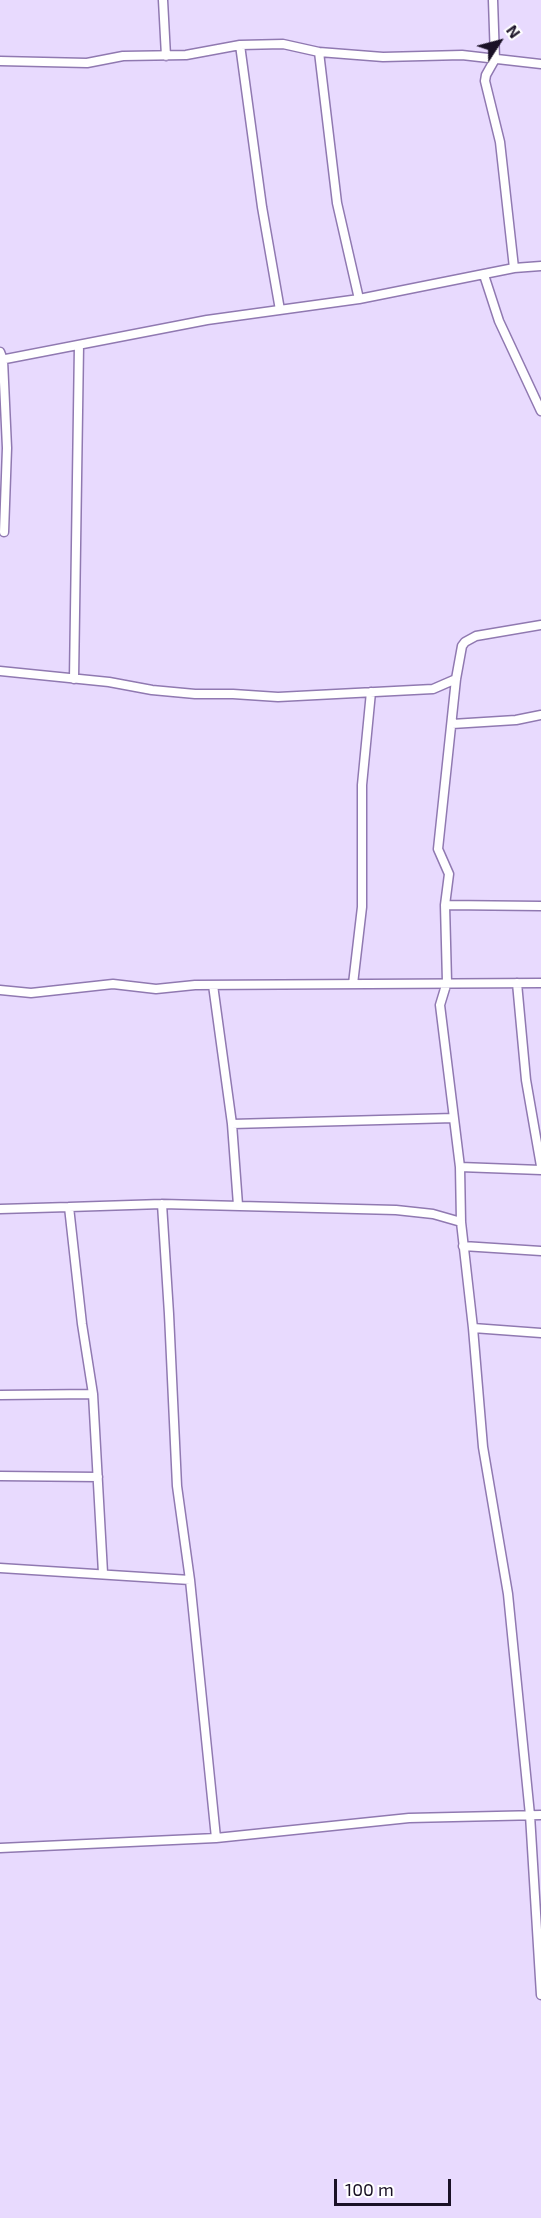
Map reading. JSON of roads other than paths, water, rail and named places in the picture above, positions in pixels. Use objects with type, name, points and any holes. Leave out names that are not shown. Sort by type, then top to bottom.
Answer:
[{"type":"street","points":[[163,0],[166,56]]},
{"type":"street","points":[[493,0],[495,59],[485,81],[500,142],[514,268]]},
{"type":"street","points":[[0,61],[87,63],[123,56],[186,55],[240,45],[283,44],[319,52],[383,57],[462,55],[541,64]]},
{"type":"street","points":[[240,45],[262,207],[280,310]]},
{"type":"street","points":[[319,52],[337,203],[359,299]]},
{"type":"street","points":[[4,532],[7,448],[1,357],[79,345],[207,320],[359,299],[514,268],[541,266]]},
{"type":"street","points":[[484,275],[499,321],[541,411]]},
{"type":"street","points":[[74,679],[79,345]]},
{"type":"street","points":[[541,625],[476,636],[462,646],[456,679],[438,849],[449,874],[445,905],[447,982],[440,1005],[460,1167],[461,1222],[483,1447],[508,1594],[530,1815],[541,1995]]},
{"type":"street","points":[[0,670],[195,694],[278,697],[433,689],[456,679]]},
{"type":"street","points":[[353,984],[362,907],[362,785],[371,692]]},
{"type":"street","points":[[452,724],[516,720],[541,715]]},
{"type":"street","points":[[445,905],[541,906]]},
{"type":"street","points":[[460,1167],[541,1168],[526,1080],[517,983]]},
{"type":"street","points":[[0,990],[31,993],[113,984],[156,988],[213,985],[541,983]]},
{"type":"street","points":[[213,985],[232,1124],[238,1205]]},
{"type":"street","points":[[232,1124],[454,1118]]},
{"type":"street","points":[[0,1209],[162,1204],[238,1205],[396,1210],[433,1214],[461,1222]]},
{"type":"street","points":[[162,1204],[170,1314],[177,1486],[190,1580],[216,1838]]},
{"type":"street","points":[[69,1206],[82,1324],[93,1394],[103,1573]]},
{"type":"street","points":[[463,1246],[541,1251]]},
{"type":"street","points":[[473,1328],[541,1333]]},
{"type":"street","points":[[0,1395],[93,1394]]},
{"type":"street","points":[[0,1476],[98,1477]]},
{"type":"street","points":[[0,1568],[190,1580]]},
{"type":"street","points":[[0,1848],[216,1838],[409,1818],[541,1815]]}]
